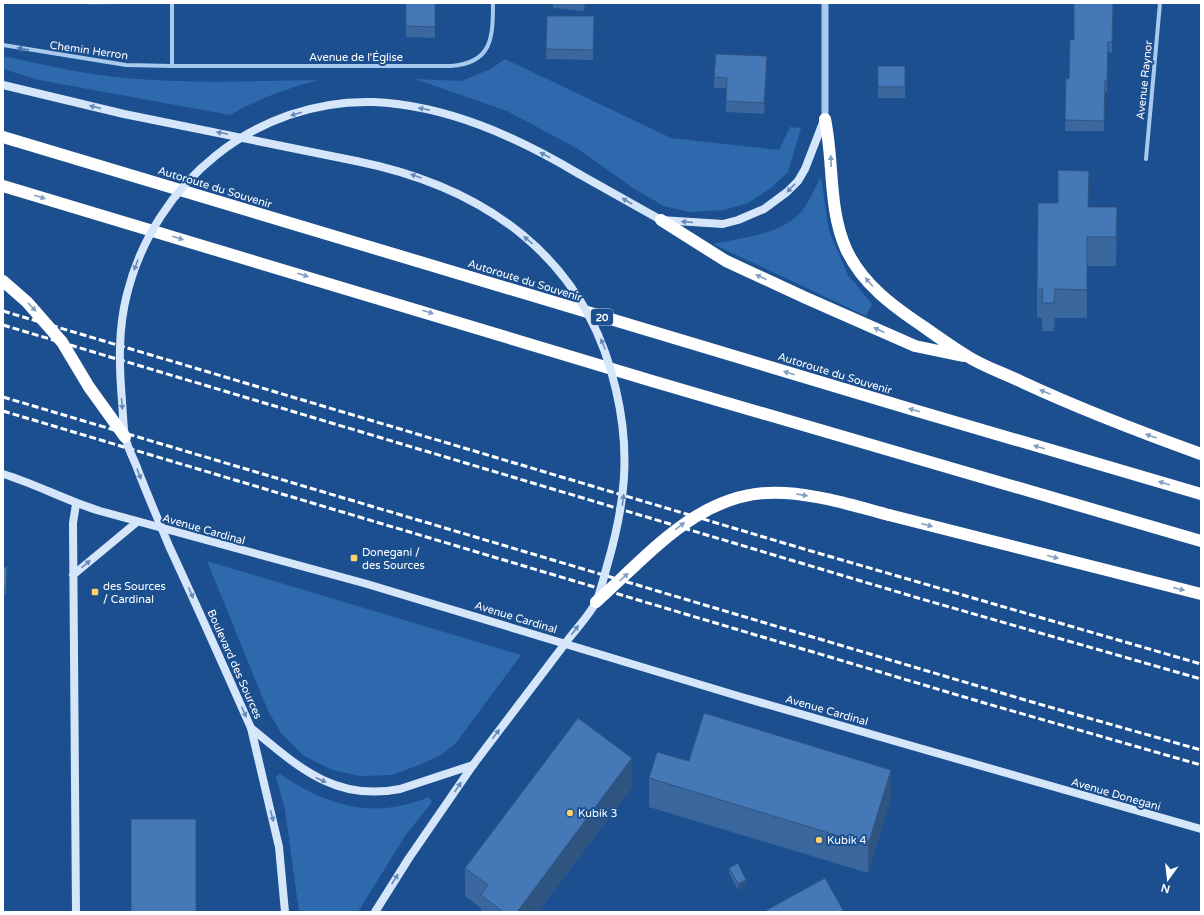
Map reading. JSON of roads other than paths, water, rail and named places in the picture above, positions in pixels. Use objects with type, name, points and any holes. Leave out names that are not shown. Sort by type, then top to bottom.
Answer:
[{"type":"highway","points":[[825,119],[830,144],[832,192],[836,219],[847,250],[855,264],[874,289],[888,302],[968,357],[1062,400],[1201,454]]},
{"type":"highway","name":"Autoroute du Souvenir","points":[[3,137],[906,408],[1201,494]]},
{"type":"highway","points":[[3,186],[652,381],[1201,541]]},
{"type":"highway","points":[[661,220],[726,260],[834,311],[915,346],[968,357]]},
{"type":"highway","points":[[3,281],[27,302],[51,328],[125,437]]},
{"type":"highway","points":[[596,602],[685,522],[714,506],[739,498],[767,492],[800,494],[1201,594]]},
{"type":"main road","points":[[3,85],[124,114],[356,161],[417,176],[450,190],[486,209],[522,234],[547,257],[580,299],[591,318],[605,350],[615,386],[623,424],[626,458],[621,515],[596,602],[473,765],[408,858],[375,912]]},
{"type":"main road","name":"Boulevard des Sources","points":[[285,912],[279,847],[251,728],[155,513],[125,437],[120,371],[121,338],[126,297],[138,260],[149,234],[167,204],[207,162],[241,137],[281,118],[312,110],[359,102],[389,104],[435,111],[480,125],[526,145],[661,220]]},
{"type":"main road","points":[[661,220],[723,224],[738,220],[764,209],[787,192],[798,181],[805,169],[825,119]]},
{"type":"main road","name":"Avenue Cardinal","points":[[3,474],[21,479],[76,504],[367,584],[1025,779]]},
{"type":"main road","points":[[76,504],[73,523],[76,912]]},
{"type":"main road","points":[[73,575],[104,547],[137,522]]},
{"type":"main road","points":[[251,728],[302,769],[316,778],[342,788],[358,791],[388,791],[473,765]]},
{"type":"main road","name":"Avenue Donegani","points":[[1025,779],[1201,829]]},
{"type":"street","points":[[172,3],[172,66]]},
{"type":"street","name":"Avenue de l'Église","points":[[172,66],[462,65],[478,59],[489,45],[492,37],[493,3]]},
{"type":"street","points":[[825,3],[825,119]]},
{"type":"street","name":"Avenue Raynor","points":[[1146,159],[1160,3]]},
{"type":"street","name":"Chemin Herron","points":[[3,45],[96,61],[172,66]]},
{"type":"railway","points":[[3,311],[804,549],[1201,664]]},
{"type":"railway","points":[[3,325],[918,598],[1201,679]]},
{"type":"railway","points":[[3,397],[1032,702],[1201,750]]},
{"type":"railway","points":[[3,411],[981,702],[1201,765]]},
{"type":"place","name":"Donegani / des Sources","points":[[354,558]]},
{"type":"place","name":"des Sources / Cardinal","points":[[95,592]]},
{"type":"place","name":"Kubik 3","points":[[570,813]]},
{"type":"place","name":"Kubik 4","points":[[819,840]]}]
